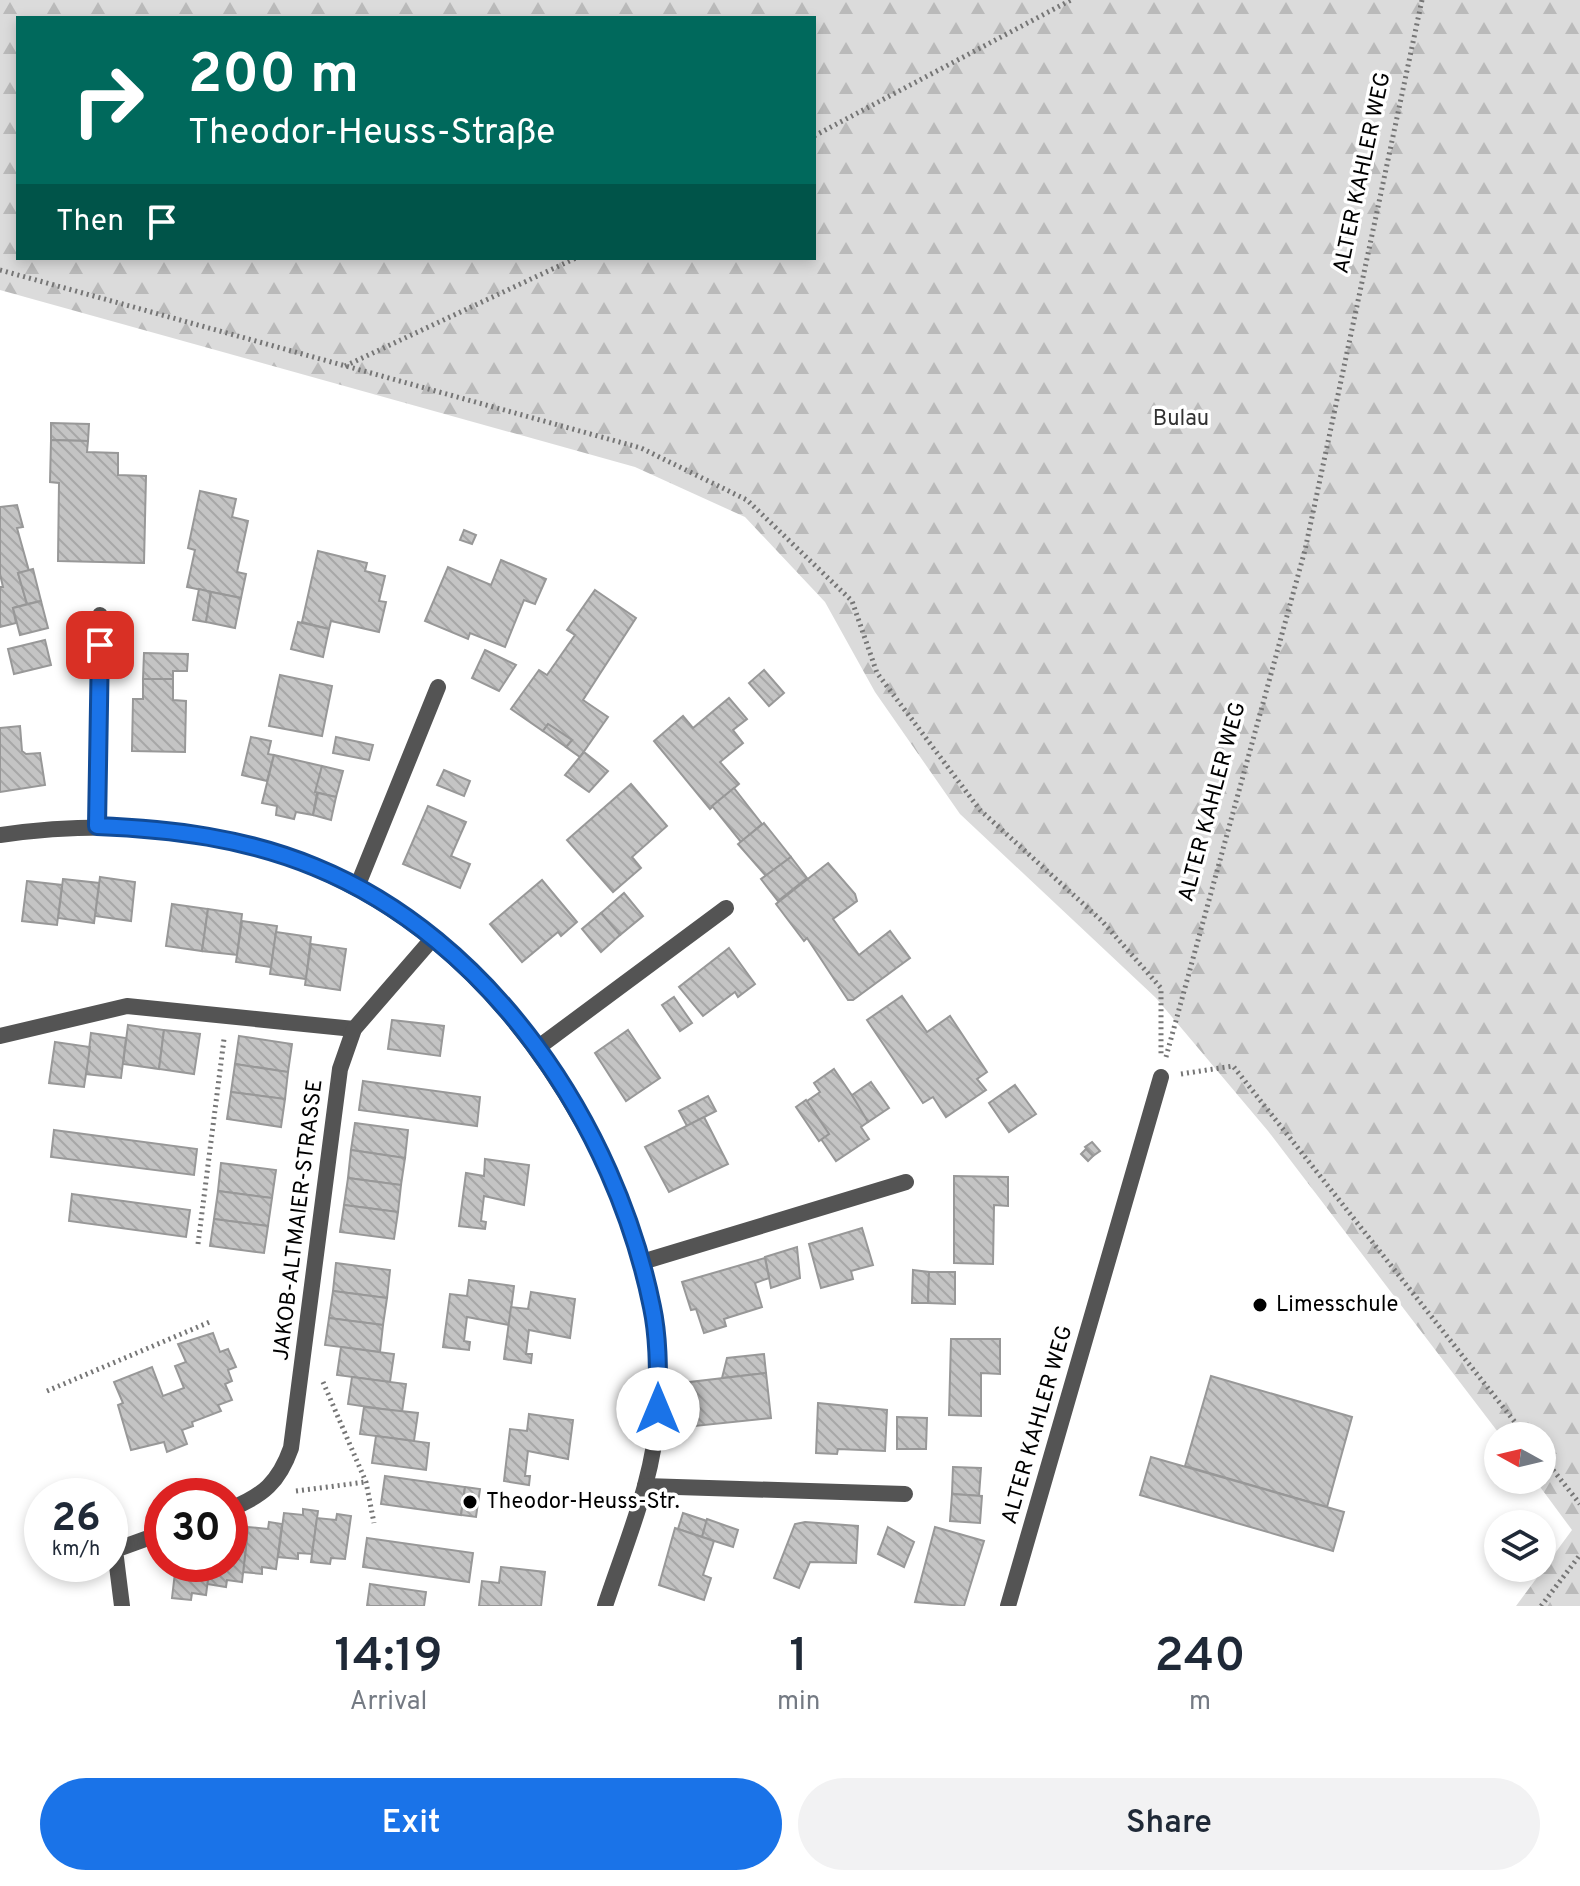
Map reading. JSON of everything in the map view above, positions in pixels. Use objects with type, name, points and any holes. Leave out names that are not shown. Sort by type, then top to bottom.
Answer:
[{"type":"street","points":[[97,826],[100,615]]},
{"type":"street","points":[[357,887],[438,687]]},
{"type":"street","points":[[0,835],[97,826],[172,830],[261,848],[318,868],[357,887],[433,938],[494,994],[536,1049],[591,1136],[618,1192],[642,1262],[653,1310],[658,1376],[655,1445],[645,1486],[605,1606]]},
{"type":"street","points":[[536,1049],[726,908]]},
{"type":"street","name":"JAKOB-ALTMAIER-STRASSE","points":[[248,1502],[274,1484],[285,1465],[297,1417],[340,1069],[354,1029],[433,938]]},
{"type":"street","points":[[0,1036],[127,1006],[354,1029]]},
{"type":"street","name":"ALTER KAHLER WEG","points":[[1008,1606],[1161,1077]]},
{"type":"street","points":[[642,1262],[906,1182]]},
{"type":"street","points":[[645,1486],[905,1494]]},
{"type":"street","points":[[122,1606],[115,1550],[144,1540]]},
{"type":"path","points":[[816,135],[1071,0]]},
{"type":"path","name":"ALTER KAHLER WEG","points":[[1161,1077],[1305,550],[1422,0]]},
{"type":"path","points":[[345,366],[572,260]]},
{"type":"path","points":[[0,270],[641,448],[747,500],[852,601],[877,673],[980,810],[1101,920],[1161,988],[1161,1077],[1233,1066],[1515,1422]]},
{"type":"path","points":[[198,1244],[227,1017]]},
{"type":"path","points":[[47,1391],[212,1321]]},
{"type":"path","points":[[322,1380],[366,1482],[374,1523]]},
{"type":"path","points":[[1556,1474],[1580,1504]]},
{"type":"path","points":[[257,1498],[342,1482],[366,1482]]},
{"type":"path","points":[[1541,1606],[1580,1555]]},
{"type":"green space","name":"Bulau","points":[[0,0],[1580,0],[1580,1606],[1516,1606],[1534,1582],[1556,1582],[1556,1552],[1572,1530],[1545,1494],[1556,1494],[1556,1422],[1490,1422],[1268,1131],[1156,998],[960,814],[875,692],[825,602],[745,517],[635,467],[0,290]]},
{"type":"building","points":[[51,423],[89,424],[88,441],[51,440]]},
{"type":"building","points":[[51,440],[88,441],[87,452],[118,453],[118,475],[146,476],[144,563],[58,561],[59,483],[50,482]]},
{"type":"building","points":[[200,491],[236,499],[232,517],[248,521],[237,572],[246,574],[241,598],[187,587],[195,550],[188,548]]},
{"type":"building","points":[[17,505],[23,527],[17,528],[29,571],[18,573],[27,604],[13,608],[16,623],[0,627],[0,587],[3,587],[0,574],[0,507]]},
{"type":"building","points":[[464,530],[476,535],[472,544],[460,540]]},
{"type":"building","points":[[318,551],[367,563],[365,571],[385,576],[379,601],[386,602],[379,632],[331,621],[329,629],[302,622]]},
{"type":"building","points":[[501,560],[546,579],[535,604],[524,600],[505,647],[470,633],[468,639],[425,621],[448,567],[491,585]]},
{"type":"building","points":[[33,569],[41,601],[27,604],[18,573]]},
{"type":"building","points":[[199,589],[211,592],[206,622],[193,620]]},
{"type":"building","points":[[595,590],[636,618],[583,700],[608,717],[580,757],[566,747],[572,740],[548,724],[543,731],[511,709],[539,670],[547,675],[575,635],[567,630]]},
{"type":"building","points":[[211,592],[241,598],[235,628],[206,622]]},
{"type":"building","points":[[41,601],[48,628],[20,635],[13,608]]},
{"type":"building","points":[[298,622],[329,629],[323,657],[291,649]]},
{"type":"building","points":[[45,640],[51,665],[14,674],[8,649]]},
{"type":"building","points":[[485,650],[516,665],[499,691],[472,678]]},
{"type":"building","points":[[144,653],[188,654],[187,671],[173,671],[173,679],[143,679]]},
{"type":"building","points":[[764,670],[784,693],[769,706],[749,683]]},
{"type":"building","points":[[280,675],[332,686],[322,736],[269,726]]},
{"type":"building","points":[[143,679],[173,679],[173,700],[186,701],[185,752],[132,751],[133,699],[143,699]]},
{"type":"building","points":[[729,698],[747,719],[733,730],[743,743],[720,762],[739,784],[710,809],[654,741],[683,716],[693,728]]},
{"type":"building","points":[[548,724],[572,740],[566,747],[543,731]]},
{"type":"building","points":[[20,726],[22,751],[26,754],[40,753],[45,785],[0,792],[0,728]]},
{"type":"building","points":[[251,737],[271,741],[268,754],[274,755],[267,781],[242,775]]},
{"type":"building","points":[[336,737],[373,745],[369,760],[333,753]]},
{"type":"building","points":[[584,752],[608,771],[589,792],[565,775]]},
{"type":"building","points":[[274,755],[322,766],[313,815],[296,812],[294,819],[276,815],[277,806],[262,803]]},
{"type":"building","points":[[322,766],[343,771],[336,797],[315,792]]},
{"type":"building","points":[[444,770],[470,781],[464,796],[437,785]]},
{"type":"building","points":[[631,784],[667,826],[632,857],[641,868],[613,892],[567,840]]},
{"type":"building","points":[[734,788],[762,824],[741,842],[712,806]]},
{"type":"building","points":[[318,793],[336,797],[331,820],[313,815]]},
{"type":"building","points":[[428,806],[466,822],[451,856],[470,864],[460,888],[403,864]]},
{"type":"building","points":[[764,823],[791,857],[766,876],[738,844]]},
{"type":"building","points":[[791,857],[807,878],[778,901],[761,879]]},
{"type":"building","points":[[828,863],[855,894],[857,901],[833,919],[859,955],[890,931],[910,958],[853,1000],[848,1000],[807,938],[804,941],[776,904]]},
{"type":"building","points":[[100,877],[135,882],[131,921],[95,916]]},
{"type":"building","points":[[63,879],[99,883],[94,923],[58,918]]},
{"type":"building","points":[[542,880],[577,922],[561,936],[558,932],[522,962],[490,924]]},
{"type":"building","points":[[27,881],[62,885],[57,925],[22,921]]},
{"type":"building","points":[[624,893],[643,916],[620,935],[601,913]]},
{"type":"building","points":[[172,904],[208,909],[202,951],[166,946]]},
{"type":"building","points":[[208,909],[242,914],[237,955],[202,951]]},
{"type":"building","points":[[601,913],[620,935],[601,952],[582,929]]},
{"type":"building","points":[[242,921],[277,926],[271,967],[236,962]]},
{"type":"building","points":[[276,932],[311,937],[306,979],[270,974]]},
{"type":"building","points":[[311,944],[346,949],[340,990],[305,985]]},
{"type":"building","points":[[729,948],[755,984],[738,997],[735,992],[703,1016],[679,987]]},
{"type":"building","points":[[902,996],[927,1032],[950,1016],[987,1072],[977,1079],[986,1090],[946,1117],[933,1097],[923,1103],[867,1020]]},
{"type":"building","points":[[674,997],[692,1023],[680,1031],[662,1005]]},
{"type":"building","points":[[392,1020],[444,1026],[440,1056],[388,1049]]},
{"type":"building","points":[[128,1025],[164,1030],[159,1069],[123,1064]]},
{"type":"building","points":[[164,1030],[200,1034],[194,1074],[159,1069]]},
{"type":"building","points":[[628,1030],[660,1078],[626,1101],[595,1053]]},
{"type":"building","points":[[91,1033],[126,1038],[121,1078],[86,1074]]},
{"type":"building","points":[[239,1036],[292,1044],[288,1072],[235,1064]]},
{"type":"building","points":[[55,1042],[90,1047],[84,1087],[49,1083]]},
{"type":"building","points":[[235,1064],[288,1072],[285,1099],[231,1092]]},
{"type":"building","points":[[834,1069],[864,1113],[868,1122],[861,1127],[869,1139],[836,1161],[821,1139],[829,1134],[807,1101],[820,1092],[814,1083]]},
{"type":"building","points":[[363,1081],[480,1097],[477,1126],[359,1110]]},
{"type":"building","points":[[871,1082],[889,1108],[868,1122],[852,1095]]},
{"type":"building","points":[[1015,1085],[1036,1114],[1009,1132],[989,1103]]},
{"type":"building","points":[[231,1092],[285,1099],[281,1127],[227,1119]]},
{"type":"building","points":[[708,1096],[716,1111],[687,1126],[679,1111]]},
{"type":"building","points":[[806,1100],[829,1134],[819,1141],[796,1107]]},
{"type":"building","points":[[704,1117],[728,1164],[669,1192],[645,1147]]},
{"type":"building","points":[[355,1123],[408,1130],[405,1158],[351,1150]]},
{"type":"building","points":[[54,1130],[197,1149],[194,1175],[51,1157]]},
{"type":"building","points":[[1092,1142],[1100,1151],[1093,1156],[1085,1147]]},
{"type":"building","points":[[1086,1149],[1093,1156],[1088,1161],[1081,1154]]},
{"type":"building","points":[[351,1150],[405,1158],[401,1185],[348,1178]]},
{"type":"building","points":[[485,1159],[529,1165],[524,1205],[484,1196],[481,1221],[486,1222],[485,1229],[459,1226],[466,1173],[484,1176]]},
{"type":"building","points":[[221,1163],[276,1170],[272,1198],[218,1191]]},
{"type":"building","points":[[954,1176],[1008,1177],[1008,1206],[994,1205],[993,1264],[954,1263]]},
{"type":"building","points":[[348,1178],[401,1185],[398,1212],[344,1205]]},
{"type":"building","points":[[218,1191],[272,1198],[268,1226],[214,1219]]},
{"type":"building","points":[[72,1194],[190,1210],[186,1237],[69,1221]]},
{"type":"building","points":[[344,1205],[398,1212],[394,1239],[340,1232]]},
{"type":"building","points":[[214,1219],[268,1226],[264,1253],[210,1246]]},
{"type":"building","points":[[862,1228],[873,1265],[851,1271],[853,1279],[821,1288],[809,1244]]},
{"type":"building","points":[[797,1247],[800,1278],[771,1288],[765,1257]]},
{"type":"building","points":[[765,1258],[769,1278],[755,1283],[762,1307],[724,1319],[726,1326],[704,1333],[696,1309],[691,1310],[682,1282]]},
{"type":"building","points":[[336,1263],[390,1270],[387,1298],[333,1291]]},
{"type":"building","points":[[913,1270],[929,1272],[928,1303],[912,1303]]},
{"type":"building","points":[[929,1272],[955,1272],[955,1304],[928,1303]]},
{"type":"building","points":[[469,1280],[514,1286],[509,1325],[467,1317],[464,1341],[470,1342],[469,1350],[443,1347],[450,1294],[467,1296]]},
{"type":"building","points":[[333,1291],[387,1298],[383,1325],[329,1318]]},
{"type":"building","points":[[531,1292],[575,1299],[570,1338],[529,1330],[526,1354],[532,1354],[531,1363],[504,1359],[511,1307],[528,1309]]},
{"type":"building","points":[[329,1318],[383,1325],[380,1352],[325,1345]]},
{"type":"building","points":[[213,1333],[220,1352],[228,1349],[236,1367],[228,1370],[232,1381],[225,1384],[232,1400],[218,1405],[221,1411],[192,1422],[193,1426],[182,1430],[187,1444],[167,1452],[164,1442],[131,1450],[118,1405],[123,1403],[114,1382],[152,1367],[163,1396],[184,1388],[175,1366],[186,1362],[178,1344]]},
{"type":"building","points":[[951,1339],[1000,1339],[1000,1374],[981,1373],[981,1416],[949,1415]]},
{"type":"building","points":[[341,1347],[394,1354],[390,1382],[337,1375]]},
{"type":"building","points":[[764,1354],[766,1373],[722,1378],[727,1358]]},
{"type":"building","points":[[766,1373],[771,1418],[695,1426],[690,1382]]},
{"type":"building","points":[[1211,1376],[1352,1417],[1327,1507],[1185,1466]]},
{"type":"building","points":[[352,1377],[406,1384],[402,1412],[348,1404]]},
{"type":"building","points":[[818,1403],[887,1410],[885,1451],[838,1449],[837,1454],[816,1453]]},
{"type":"building","points":[[364,1407],[418,1413],[414,1441],[360,1434]]},
{"type":"building","points":[[529,1414],[573,1420],[568,1459],[528,1451],[525,1476],[530,1476],[529,1485],[504,1481],[510,1429],[527,1431]]},
{"type":"building","points":[[897,1417],[927,1418],[926,1449],[897,1449]]},
{"type":"building","points":[[376,1436],[429,1443],[426,1470],[372,1463]]},
{"type":"building","points":[[1151,1457],[1344,1512],[1333,1551],[1140,1495]]},
{"type":"building","points":[[953,1467],[981,1468],[979,1496],[952,1494]]},
{"type":"building","points":[[385,1476],[465,1487],[461,1515],[381,1504]]},
{"type":"building","name":"Theodor-Heuss-Str.","points":[[465,1487],[480,1489],[476,1517],[461,1515]]},
{"type":"building","points":[[952,1494],[982,1496],[980,1523],[950,1521]]},
{"type":"building","points":[[303,1509],[318,1511],[312,1554],[298,1553],[298,1559],[278,1557],[284,1513],[303,1515]]},
{"type":"building","points":[[683,1513],[707,1521],[702,1537],[678,1529]]},
{"type":"building","points":[[337,1514],[351,1516],[345,1559],[331,1558],[330,1564],[311,1562],[317,1518],[336,1520]]},
{"type":"building","points":[[707,1519],[738,1530],[733,1547],[702,1537]]},
{"type":"building","points":[[269,1522],[282,1524],[276,1569],[262,1567],[262,1574],[248,1573],[248,1527],[268,1529]]},
{"type":"building","points":[[795,1524],[858,1526],[856,1563],[810,1562],[799,1588],[774,1578]]},
{"type":"building","points":[[888,1527],[914,1542],[904,1567],[878,1554]]},
{"type":"building","points":[[935,1527],[984,1541],[964,1606],[915,1602]]},
{"type":"building","points":[[675,1528],[714,1541],[703,1575],[711,1578],[704,1600],[659,1585]]},
{"type":"building","points":[[367,1538],[473,1553],[469,1582],[363,1567]]},
{"type":"building","points":[[501,1567],[545,1572],[541,1606],[479,1606],[482,1581],[499,1583]]},
{"type":"building","points":[[174,1582],[208,1582],[206,1595],[192,1593],[191,1600],[172,1598]]},
{"type":"building","points":[[207,1582],[227,1582],[226,1587]]},
{"type":"building","points":[[370,1584],[426,1592],[424,1606],[367,1606]]},
{"type":"place","name":"Limesschule","points":[[1260,1305]]},
{"type":"place","name":"Theodor-Heuss-Str.","points":[[470,1502]]},
{"type":"route","points":[[100,645],[97,826],[196,833],[275,852],[357,887],[395,910],[468,968],[494,994],[536,1049],[591,1136],[632,1230],[653,1310],[658,1409]]}]
